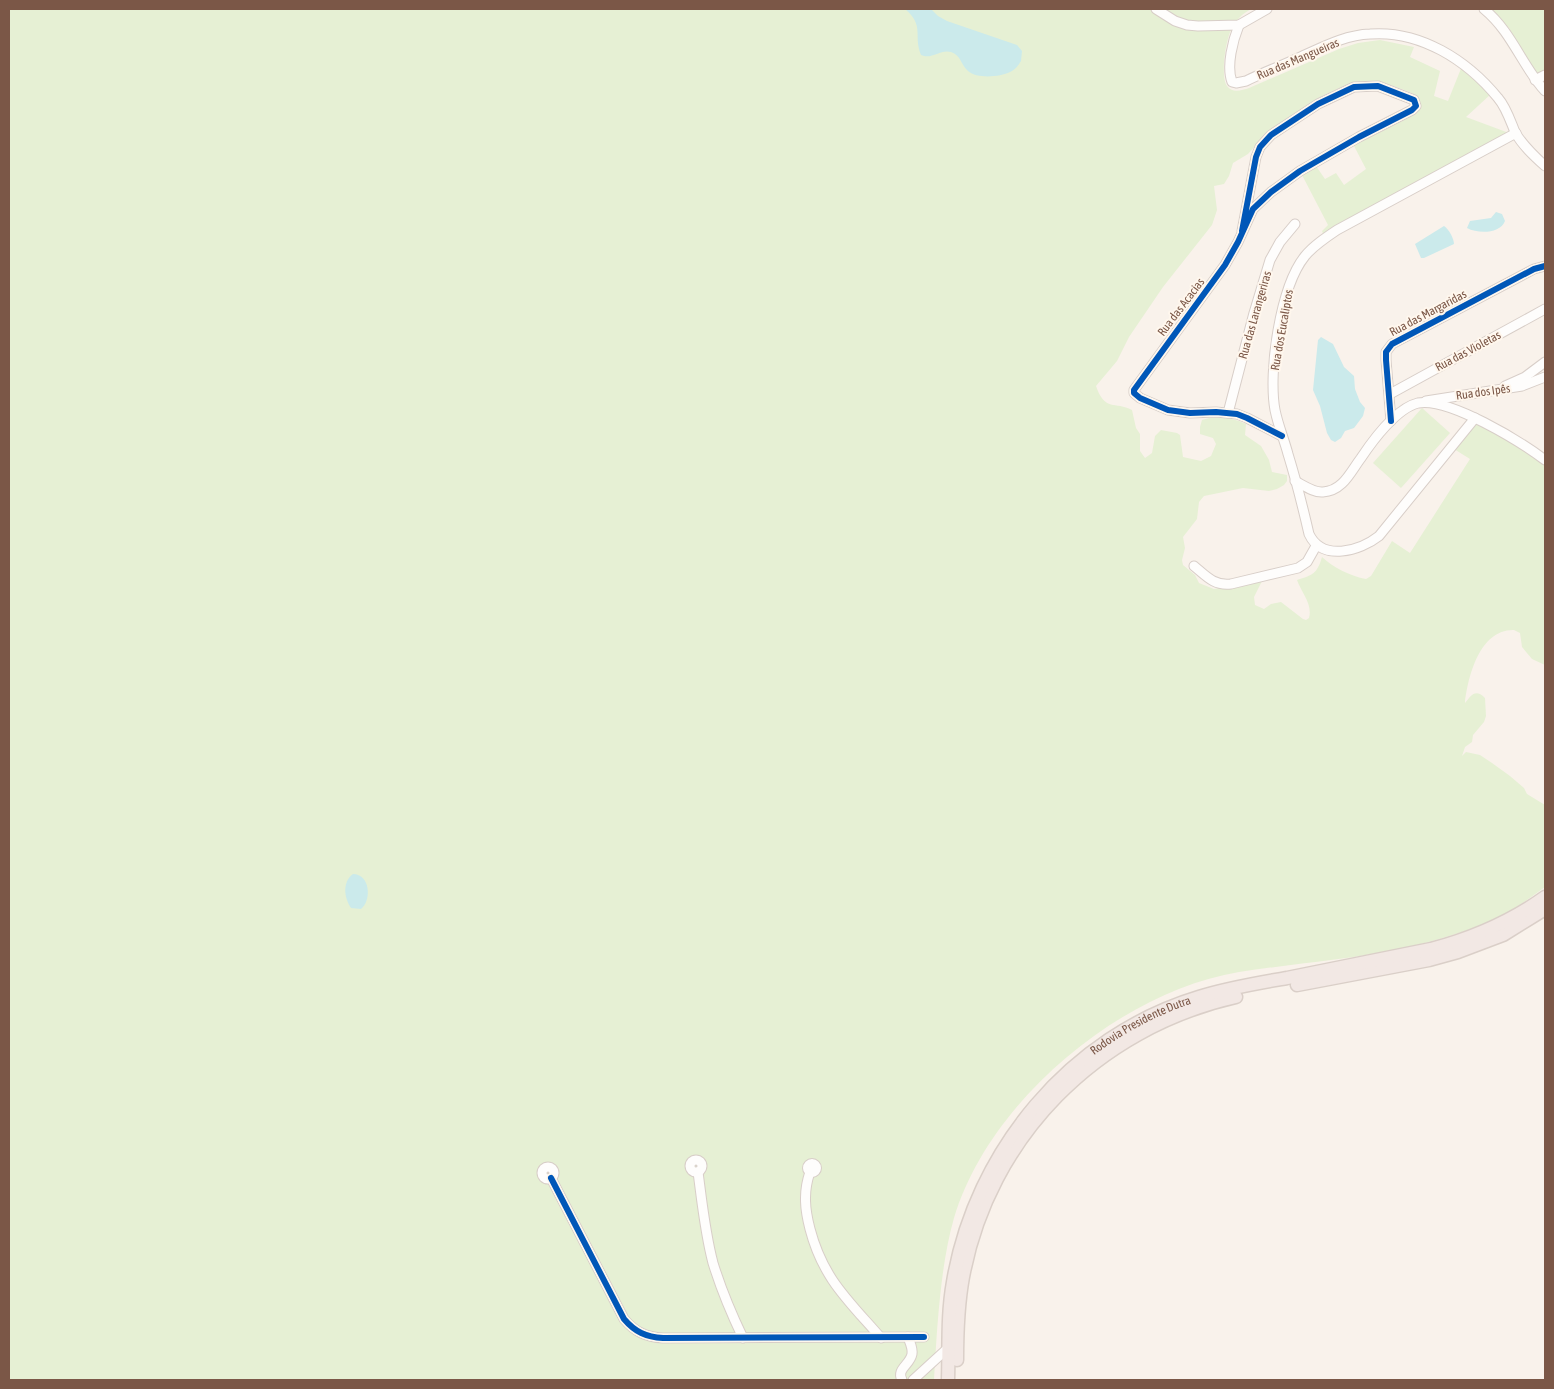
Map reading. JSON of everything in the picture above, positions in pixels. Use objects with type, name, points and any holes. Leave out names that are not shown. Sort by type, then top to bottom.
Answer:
[{"type":"highway","name":"Rodovia Presidente Dutra","points":[[948,1380],[948,1328],[952,1283],[962,1240],[988,1174],[1004,1146],[1023,1120],[1059,1079],[1084,1057],[1144,1020],[1199,997],[1390,962],[1481,934],[1524,912],[1545,897]]},
{"type":"highway","name":"Rodovia Presidente Dutra","points":[[1390,962],[1429,960],[1482,944],[1503,935],[1545,909]]},
{"type":"highway","name":"Rodovia Presidente Dutra","points":[[957,1380],[957,1346],[963,1277],[972,1240],[982,1212],[993,1186],[1020,1141],[1069,1083],[1115,1048],[1140,1033],[1174,1017],[1225,1000],[1340,972]]},
{"type":"street","points":[[1156,9],[1175,21],[1187,25],[1239,25],[1267,9]]},
{"type":"street","points":[[1484,9],[1510,36],[1535,80],[1545,91]]},
{"type":"street","name":"Rua das Mangueiras","points":[[1239,25],[1230,65],[1232,82],[1236,84],[1246,82],[1336,42],[1368,34],[1386,34],[1426,44],[1447,53],[1467,67],[1500,99],[1516,133],[1545,166]]},
{"type":"street","points":[[1535,80],[1545,75]]},
{"type":"street","name":"Rua das Acacias","points":[[1228,413],[1190,413],[1168,410],[1140,398],[1134,393],[1138,382],[1225,265],[1242,231],[1253,209],[1271,192],[1320,159],[1412,110],[1416,106],[1414,100],[1378,86],[1354,88],[1318,104],[1270,135],[1260,147],[1256,157],[1242,231]]},
{"type":"street","name":"Rua dos Eucaliptos","points":[[1316,546],[1309,534],[1275,409],[1273,391],[1276,351],[1288,291],[1294,274],[1304,257],[1318,243],[1337,230],[1516,133]]},
{"type":"street","name":"Rua das Larangeriras","points":[[1228,413],[1270,260],[1280,242],[1295,224]]},
{"type":"street","name":"Rua das Margaridas","points":[[1391,421],[1386,352],[1392,344],[1534,269],[1545,266]]},
{"type":"street","name":"Rua das Violetas","points":[[1390,394],[1545,309]]},
{"type":"street","points":[[1496,391],[1545,362]]},
{"type":"street","name":"Rua dos Ipês","points":[[1295,482],[1309,489],[1322,492],[1335,489],[1348,477],[1360,458],[1391,421],[1406,408],[1451,396],[1522,386],[1545,377]]},
{"type":"street","points":[[1419,403],[1438,405],[1475,418],[1512,438],[1545,460]]},
{"type":"street","points":[[1228,413],[1247,418],[1282,436]]},
{"type":"street","points":[[1194,566],[1214,583],[1219,585],[1230,584],[1304,565],[1316,546],[1322,549],[1341,552],[1372,542],[1389,525],[1475,418]]},
{"type":"street","points":[[698,1172],[713,1262],[729,1309],[743,1338]]},
{"type":"street","points":[[810,1172],[806,1188],[806,1204],[808,1220],[819,1259],[832,1281],[881,1338]]},
{"type":"street","points":[[551,1178],[624,1319],[634,1329],[644,1335],[653,1337],[743,1338],[924,1337]]},
{"type":"street","points":[[902,1380],[900,1378],[901,1372],[910,1361],[912,1354],[912,1347],[908,1338]]},
{"type":"street","points":[[913,1380],[948,1348]]},
{"type":"green space","points":[[9,9],[1251,9],[1235,22],[1228,40],[1224,74],[1227,86],[1232,90],[1238,91],[1249,88],[1339,49],[1358,43],[1380,40],[1414,47],[1410,57],[1440,71],[1434,96],[1448,101],[1462,66],[1491,94],[1466,117],[1509,133],[1324,236],[1322,231],[1328,225],[1302,175],[1316,166],[1325,179],[1336,173],[1344,185],[1366,169],[1353,144],[1413,113],[1417,97],[1384,83],[1356,83],[1330,92],[1295,113],[1266,134],[1248,154],[1233,163],[1224,184],[1214,186],[1217,210],[1212,225],[1163,287],[1129,337],[1117,361],[1096,386],[1099,394],[1107,403],[1132,410],[1136,428],[1140,434],[1140,451],[1145,458],[1152,453],[1155,436],[1161,430],[1180,435],[1183,457],[1201,461],[1211,456],[1216,444],[1213,438],[1200,434],[1202,420],[1207,418],[1224,418],[1246,424],[1245,435],[1261,446],[1269,460],[1272,472],[1287,475],[1287,481],[1277,489],[1269,491],[1243,488],[1204,496],[1199,502],[1197,519],[1183,537],[1185,548],[1182,560],[1183,565],[1195,575],[1199,583],[1214,589],[1263,579],[1254,597],[1255,605],[1264,609],[1271,604],[1281,602],[1306,620],[1309,618],[1309,608],[1297,580],[1314,573],[1322,557],[1342,571],[1366,579],[1371,576],[1392,541],[1410,553],[1470,459],[1454,449],[1477,421],[1545,463],[1545,665],[1532,659],[1522,647],[1520,633],[1514,630],[1502,632],[1492,637],[1484,646],[1473,668],[1465,703],[1476,693],[1482,695],[1485,698],[1486,716],[1484,722],[1473,735],[1472,742],[1465,747],[1462,756],[1466,752],[1480,755],[1510,776],[1524,788],[1527,794],[1545,805],[1545,887],[1520,905],[1493,920],[1426,943],[1373,954],[1239,972],[1194,984],[1149,1002],[1106,1028],[1065,1059],[1028,1094],[997,1133],[971,1175],[954,1218],[945,1257],[936,1340],[934,1380],[9,1380]]},
{"type":"green space","points":[[1489,9],[1545,9],[1545,72],[1536,77],[1509,28]]},
{"type":"green space","points":[[1422,408],[1450,433],[1401,488],[1373,463]]},
{"type":"water","points":[[905,9],[931,9],[947,21],[1017,45],[1022,51],[1021,61],[1015,69],[1006,74],[983,76],[972,74],[968,71],[954,53],[947,51],[929,56],[921,55],[917,26]]},
{"type":"water","points":[[1496,212],[1502,214],[1505,221],[1494,231],[1483,232],[1467,228],[1470,221],[1491,218]]},
{"type":"water","points":[[1444,226],[1451,234],[1454,244],[1421,258],[1415,244]]},
{"type":"water","points":[[1321,337],[1333,344],[1344,367],[1354,376],[1355,389],[1360,402],[1365,408],[1363,416],[1354,428],[1345,431],[1341,438],[1335,442],[1331,440],[1327,433],[1320,406],[1313,390],[1318,340]]},
{"type":"water","points":[[353,874],[363,878],[368,888],[367,900],[361,909],[351,908],[347,900],[345,890],[347,881]]},
{"type":"cycle path","points":[[1242,231],[1256,157],[1260,147],[1271,135],[1318,104],[1354,87],[1378,86],[1414,100],[1416,106],[1412,110],[1359,137],[1300,171],[1271,192],[1253,209],[1238,242],[1225,265],[1134,390],[1134,393],[1140,398],[1168,410],[1190,413],[1216,412],[1237,414],[1282,436]]},
{"type":"cycle path","points":[[1391,421],[1386,352],[1392,344],[1534,269],[1545,266]]},
{"type":"cycle path","points":[[551,1178],[624,1319],[641,1333],[663,1338],[924,1337]]}]
